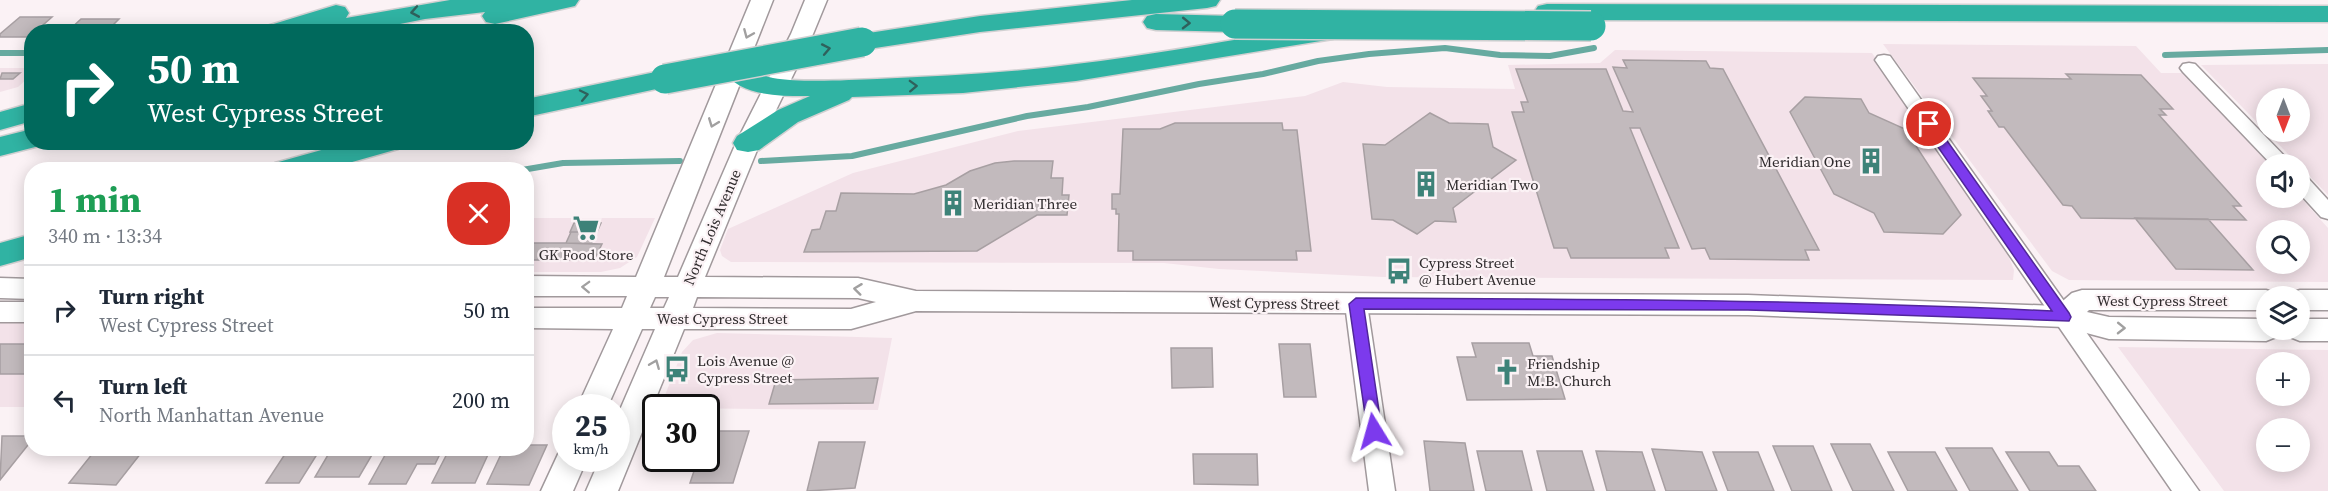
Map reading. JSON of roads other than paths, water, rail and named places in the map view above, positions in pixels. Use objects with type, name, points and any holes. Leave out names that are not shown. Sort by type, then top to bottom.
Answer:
[{"type":"highway","points":[[304,24],[384,0]]},
{"type":"highway","points":[[351,24],[460,6],[515,0]]},
{"type":"highway","points":[[462,24],[566,0]]},
{"type":"highway","points":[[534,106],[862,42],[980,24],[1207,0]]},
{"type":"highway","points":[[734,68],[749,81],[777,87],[855,88],[1019,80],[1128,65],[1336,31],[1490,14],[1604,12],[2328,14]]},
{"type":"highway","points":[[980,24],[1076,20],[1234,24],[2328,31]]},
{"type":"highway","points":[[748,143],[788,116],[855,88]]},
{"type":"highway","points":[[0,106],[24,100]]},
{"type":"highway","points":[[0,121],[24,114]]},
{"type":"highway","points":[[0,147],[24,140]]},
{"type":"highway","points":[[315,162],[358,150]]},
{"type":"highway","points":[[0,255],[24,248]]},
{"type":"street","points":[[598,394],[707,139],[762,0]]},
{"type":"street","name":"North Lois Avenue","points":[[630,424],[748,143],[777,87],[816,0]]},
{"type":"street","points":[[1884,60],[2186,491]]},
{"type":"street","points":[[2189,68],[2272,154]]},
{"type":"street","points":[[2310,193],[2328,212]]},
{"type":"street","name":"West Cypress Street","points":[[534,286],[858,288],[916,301],[1748,305],[2064,317],[2109,328],[2256,330]]},
{"type":"street","points":[[0,288],[24,289]]},
{"type":"street","name":"West Cypress Street","points":[[2064,317],[2082,300],[2256,300]]},
{"type":"street","points":[[2310,300],[2328,300]]},
{"type":"street","name":"West Cypress Street","points":[[534,318],[851,319],[916,301]]},
{"type":"street","points":[[1356,304],[1382,491]]},
{"type":"street","points":[[0,312],[24,312]]},
{"type":"street","points":[[2310,330],[2328,330]]},
{"type":"street","points":[[557,491],[565,472]]},
{"type":"street","name":"North Lois Avenue","points":[[602,491],[610,472]]},
{"type":"waterway","points":[[761,161],[852,156],[1027,116],[1088,107],[1199,84],[1263,74],[1318,61],[1369,54],[1445,48],[1500,55],[1550,56],[1594,48]]},
{"type":"waterway","points":[[2165,55],[2328,50]]},
{"type":"waterway","points":[[0,53],[24,53]]},
{"type":"waterway","points":[[534,168],[563,163],[680,161]]},
{"type":"place","name":"Meridian One","points":[[1871,161]]},
{"type":"place","name":"Meridian Two","points":[[1426,184]]},
{"type":"place","name":"Meridian Three","points":[[953,203]]},
{"type":"place","name":"GK Food Store","points":[[586,228]]},
{"type":"place","name":"Cypress Street @ Hubert Avenue","points":[[1399,271]]},
{"type":"place","name":"Lois Avenue @ Cypress Street","points":[[677,369]]},
{"type":"place","name":"Friendship M.B. Church","points":[[1507,372]]}]
